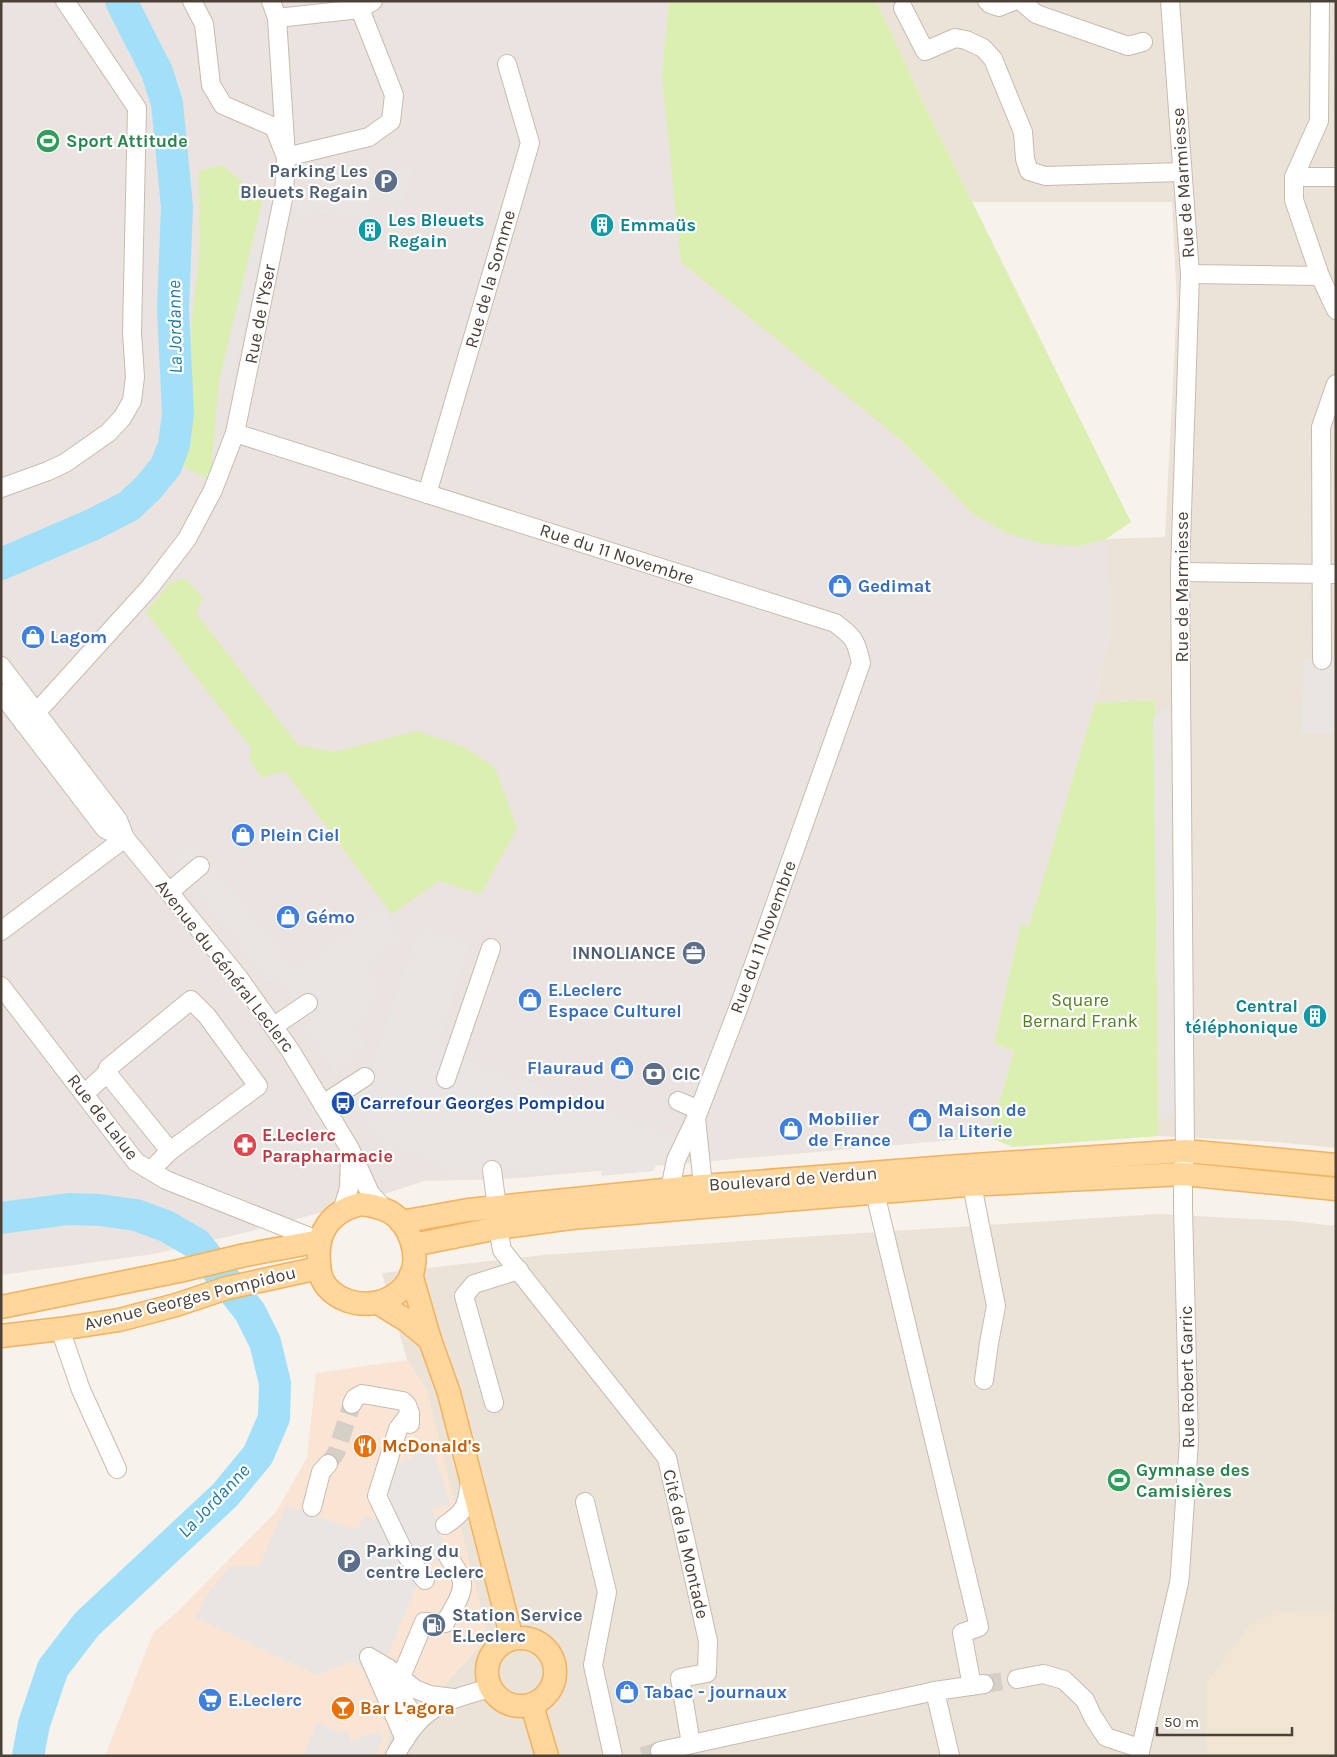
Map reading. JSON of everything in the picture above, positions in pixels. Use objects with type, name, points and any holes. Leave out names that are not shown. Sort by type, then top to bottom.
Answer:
[{"type":"main road","name":"Boulevard de Verdun","points":[[413,1245],[497,1217],[670,1189],[703,1186],[1186,1151],[1336,1166]]},
{"type":"main road","name":"Boulevard de Verdun","points":[[393,1216],[468,1210],[497,1217],[571,1218],[972,1185],[1183,1174],[1336,1189]]},
{"type":"main road","points":[[688,1209],[701,1193],[703,1186]]},
{"type":"main road","points":[[361,1204],[377,1206],[393,1216],[413,1245],[414,1266],[399,1292],[387,1300],[370,1304],[351,1302],[336,1295],[326,1287],[320,1276],[318,1255],[324,1229],[331,1220],[351,1206],[361,1204]]},
{"type":"main road","name":"Avenue Georges Pompidou","points":[[1,1307],[320,1240]]},
{"type":"main road","name":"Avenue Georges Pompidou","points":[[1,1336],[118,1320],[176,1306],[227,1288],[319,1268]]},
{"type":"main road","points":[[411,1274],[430,1340],[449,1393],[512,1639]]},
{"type":"main road","points":[[378,1303],[406,1320],[430,1340]]},
{"type":"main road","points":[[524,1638],[535,1641],[545,1647],[552,1657],[555,1668],[555,1680],[543,1699],[532,1705],[512,1706],[503,1702],[495,1696],[486,1678],[489,1658],[495,1649],[502,1643],[512,1639],[524,1638]]},
{"type":"main road","points":[[532,1705],[547,1756]]},
{"type":"street","points":[[1,488],[48,472],[65,463],[108,433],[122,418],[132,401],[135,377],[132,333],[137,108],[65,1]]},
{"type":"street","points":[[192,1],[204,24],[211,85],[219,99],[224,106],[274,127],[286,157],[369,137],[391,121],[394,96],[366,5],[277,18]]},
{"type":"street","name":"Rue de l'Yser","points":[[235,433],[284,194],[286,157],[277,18],[270,1]]},
{"type":"street","points":[[987,1],[999,8],[1014,1]]},
{"type":"street","points":[[1021,1],[1036,14],[1128,46],[1143,42]]},
{"type":"street","name":"Rue de Marmiesse","points":[[1170,1],[1190,274],[1180,572],[1186,1151],[1183,1174]]},
{"type":"street","points":[[1320,1],[1319,120],[1294,178],[1294,200],[1320,276],[1336,310]]},
{"type":"street","points":[[903,8],[925,51],[955,38],[966,40],[983,48],[993,59],[1023,132],[1025,159],[1030,171],[1045,176],[1182,172]]},
{"type":"street","name":"Rue de la Somme","points":[[427,494],[530,143],[506,64]]},
{"type":"street","points":[[1294,178],[1336,177]]},
{"type":"street","points":[[1190,274],[1320,276]]},
{"type":"street","points":[[1322,660],[1329,573],[1321,426],[1336,384]]},
{"type":"street","points":[[30,718],[150,586],[186,539],[213,490],[235,433]]},
{"type":"street","name":"Rue du 11 Novembre","points":[[235,433],[835,623],[851,635],[862,662],[738,1009],[697,1114],[676,1160],[670,1189]]},
{"type":"street","points":[[1180,572],[1329,573]]},
{"type":"street","name":"Avenue du Général Leclerc","points":[[1,666],[30,718]]},
{"type":"street","name":"Avenue du Général Leclerc","points":[[1,693],[30,718],[118,820],[125,838],[238,978],[274,1026],[350,1149],[370,1193],[393,1216]]},
{"type":"street","points":[[1,931],[125,838]]},
{"type":"street","points":[[169,892],[200,866]]},
{"type":"street","points":[[446,1079],[491,948]]},
{"type":"street","name":"Rue de Lalue","points":[[1,986],[136,1162],[166,1180],[320,1240]]},
{"type":"street","points":[[84,1094],[107,1072],[108,1068],[192,1000],[207,1016],[258,1086],[170,1151],[151,1170]]},
{"type":"street","points":[[274,1026],[308,1002]]},
{"type":"street","points":[[107,1072],[170,1151]]},
{"type":"street","points":[[323,1104],[365,1077]]},
{"type":"street","points":[[678,1101],[697,1114]]},
{"type":"street","name":"Rue du 11 Novembre","points":[[697,1114],[703,1186]]},
{"type":"street","points":[[342,1211],[349,1188],[350,1149]]},
{"type":"street","name":"Cité de la Montade","points":[[492,1170],[502,1250],[667,1458],[708,1641],[707,1673],[680,1678],[691,1744]]},
{"type":"street","name":"Rue Robert Garric","points":[[1139,1752],[1179,1584],[1189,1441],[1183,1174]]},
{"type":"street","points":[[972,1185],[996,1306],[984,1380]]},
{"type":"street","points":[[660,1751],[935,1691],[978,1685],[962,1632],[979,1626],[874,1193]]},
{"type":"street","points":[[494,1403],[464,1296],[474,1284],[519,1270]]},
{"type":"street","points":[[60,1329],[80,1390],[117,1469]]},
{"type":"street","points":[[352,1404],[355,1398],[362,1394],[402,1401],[407,1405],[410,1413],[398,1428],[377,1496],[404,1552],[425,1580]]},
{"type":"street","points":[[312,1507],[321,1472],[328,1464]]},
{"type":"street","points":[[444,1525],[458,1516],[468,1502],[470,1478]]},
{"type":"street","points":[[585,1502],[607,1592],[593,1665],[613,1756]]},
{"type":"street","points":[[395,1679],[424,1622],[445,1623],[461,1593],[461,1577],[448,1556]]},
{"type":"street","points":[[405,1740],[369,1657],[395,1679],[415,1689],[430,1695],[454,1698]]},
{"type":"street","points":[[1017,1679],[1043,1674],[1064,1680],[1085,1700],[1106,1737],[1139,1752]]},
{"type":"street","points":[[395,1679],[418,1720]]},
{"type":"street","points":[[395,1756],[418,1720],[430,1710],[454,1698],[490,1688]]},
{"type":"street","points":[[935,1691],[950,1756]]},
{"type":"shaded area","points":[[1,1],[669,1],[662,75],[900,439],[973,514],[1080,546],[1106,539],[1111,596],[1109,638],[1095,703],[1029,928],[1021,925],[994,1043],[1014,1051],[989,1137],[505,1179],[424,1181],[357,1203],[154,1254],[1,1275]]},
{"type":"shaded area","points":[[876,1],[1336,1],[1336,1148],[1276,1142],[1158,1136],[1155,700],[1095,703],[1111,621],[1106,539],[1165,537],[1177,304],[1172,202],[972,202]]},
{"type":"shaded area","name":"Parking Les Bleuets Regain","points":[[414,165],[403,206],[373,197],[364,224],[322,211],[294,223],[297,200]]},
{"type":"shaded area","points":[[263,199],[274,202],[231,384],[219,381]]},
{"type":"shaded area","points":[[1304,659],[1336,660],[1336,732],[1301,733]]},
{"type":"shaded area","points":[[1173,704],[1176,1114],[1159,1121],[1153,718]]},
{"type":"shaded area","points":[[192,840],[297,968],[381,904],[400,927],[396,930],[404,939],[367,968],[385,988],[369,1004],[376,1013],[355,1030],[366,1043],[357,1053],[359,1057],[336,1074],[301,1027],[312,1020],[281,983],[264,980],[168,858]]},
{"type":"shaded area","points":[[421,923],[469,944],[438,1049],[678,1137],[667,1161],[659,1160],[653,1171],[601,1176],[602,1167],[450,1178],[438,1167],[415,1155],[391,1150],[386,1151],[351,1102],[372,1063]]},
{"type":"shaded area","points":[[1158,1214],[1292,1221],[1336,1226],[1336,1756],[381,1756],[388,1743],[427,1390],[407,1360],[382,1273],[544,1255]]},
{"type":"shaded area","points":[[407,1360],[427,1390],[488,1637],[442,1688],[392,1727],[388,1743],[381,1756],[105,1756],[153,1633],[177,1612],[276,1512],[307,1458],[316,1373]]},
{"type":"shaded area","name":"Parking du centre Leclerc","points":[[432,1448],[451,1505],[432,1508],[448,1556],[424,1567],[378,1678],[352,1661],[317,1675],[195,1617],[211,1589],[229,1567],[259,1566],[286,1505],[356,1530],[365,1517],[376,1520],[395,1465]]},
{"type":"shaded area","points":[[1278,1612],[1336,1613],[1336,1756],[1207,1756],[1206,1684],[1250,1624]]},
{"type":"shaded area","points":[[317,1722],[339,1732],[346,1730],[351,1741],[377,1732],[384,1736],[375,1756],[303,1756]]},
{"type":"green space","points":[[669,1],[876,1],[930,117],[1131,522],[1106,539],[1080,546],[1044,544],[1009,534],[973,514],[900,439],[681,262],[662,75]]},
{"type":"green space","points":[[222,165],[263,199],[219,381],[210,480],[181,465],[191,332],[200,247],[199,171]]},
{"type":"green space","points":[[186,579],[203,598],[196,613],[298,745],[335,752],[417,731],[464,747],[495,768],[517,828],[481,894],[439,881],[392,914],[285,771],[262,778],[249,758],[252,749],[146,612],[171,582]]},
{"type":"green space","name":"Square Bernard Frank","points":[[1155,700],[1158,1136],[1012,1147],[989,1137],[1014,1051],[994,1043],[1021,924],[1029,927],[1095,703]]},
{"type":"waterway","name":"La Jordanne","points":[[1,564],[94,524],[129,506],[149,487],[166,466],[174,445],[178,414],[173,309],[177,207],[167,103],[157,72],[121,1]]},
{"type":"waterway","name":"La Jordanne","points":[[1,1218],[69,1209],[99,1210],[136,1215],[166,1226],[197,1244],[250,1312],[265,1342],[275,1383],[274,1418],[258,1455],[225,1495],[87,1624],[53,1668],[34,1724],[28,1756]]},
{"type":"tunnel","points":[[328,1464],[336,1453],[352,1404]]},
{"type":"tunnel","points":[[984,1684],[1017,1679]]},
{"type":"tunnel","points":[[642,1756],[660,1751]]},
{"type":"place","name":"Sport Attitude","points":[[48,141]]},
{"type":"place","name":"Parking Les Bleuets Regain","points":[[386,181]]},
{"type":"place","name":"Emmaüs","points":[[602,225]]},
{"type":"place","name":"Les Bleuets Regain","points":[[370,230]]},
{"type":"place","name":"Gedimat","points":[[840,586]]},
{"type":"place","name":"Lagom","points":[[33,637]]},
{"type":"place","name":"Plein Ciel","points":[[243,835]]},
{"type":"place","name":"Gémo","points":[[288,917]]},
{"type":"place","name":"INNOLIANCE","points":[[694,953]]},
{"type":"place","name":"E.Leclerc Espace Culturel","points":[[530,1000]]},
{"type":"place","name":"Central téléphonique","points":[[1315,1016]]},
{"type":"place","name":"Flauraud","points":[[622,1068]]},
{"type":"place","name":"CIC","points":[[654,1074]]},
{"type":"place","name":"Carrefour Georges Pompidou","points":[[343,1103]]},
{"type":"place","name":"Maison de la Literie","points":[[920,1120]]},
{"type":"place","name":"Mobilier de France","points":[[791,1129]]},
{"type":"place","name":"E.Leclerc Parapharmacie","points":[[245,1145]]},
{"type":"place","name":"McDonald's","points":[[365,1446]]},
{"type":"place","name":"Gymnase des Camisières","points":[[1119,1480]]},
{"type":"place","name":"Parking du centre Leclerc","points":[[349,1561]]},
{"type":"place","name":"Station Service E.Leclerc","points":[[434,1625]]},
{"type":"place","name":"Tabac - journaux","points":[[627,1692]]},
{"type":"place","name":"E.Leclerc","points":[[210,1700]]},
{"type":"place","name":"Bar L'agora","points":[[343,1708]]}]
